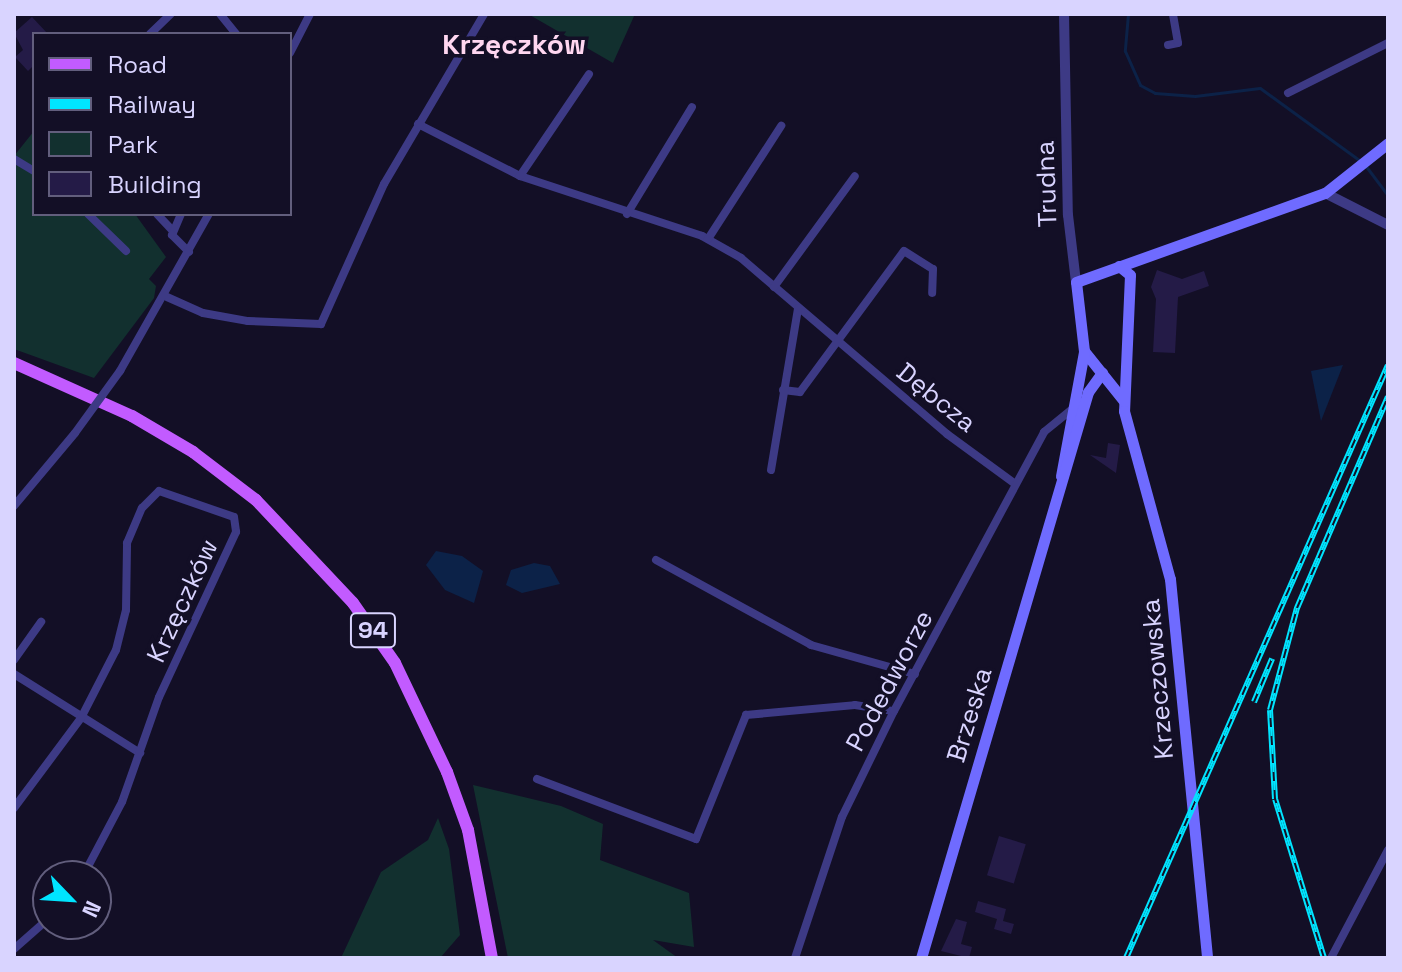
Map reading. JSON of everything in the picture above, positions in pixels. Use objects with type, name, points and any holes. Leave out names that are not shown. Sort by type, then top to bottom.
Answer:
[{"type":"main road","points":[[1076,282],[1325,193],[1388,143]]},
{"type":"main road","points":[[1119,266],[1130,275],[1163,252]]},
{"type":"main road","name":"Krzeczowska","points":[[1130,275],[1124,401],[1170,579],[1207,958]]},
{"type":"main road","name":"Trudna","points":[[1076,282],[1084,351]]},
{"type":"main road","name":"Krzeczowska","points":[[1084,351],[1124,401]]},
{"type":"main road","name":"Brzeska","points":[[1078,425],[1076,406],[1084,351]]},
{"type":"main road","points":[[1102,373],[1125,359]]},
{"type":"main road","name":"94","points":[[14,363],[132,416],[193,452],[256,500],[353,603],[401,674],[447,772],[468,830],[492,958]]},
{"type":"main road","name":"Brzeska","points":[[921,958],[1088,392],[1102,373]]},
{"type":"street","points":[[152,32],[171,14]]},
{"type":"street","points":[[220,14],[234,32]]},
{"type":"street","points":[[292,49],[310,14]]},
{"type":"street","points":[[167,297],[218,316],[321,324],[418,124],[484,14]]},
{"type":"street","name":"Trudna","points":[[1064,14],[1068,215],[1076,282]]},
{"type":"street","points":[[1168,45],[1178,43],[1173,14]]},
{"type":"street","points":[[1288,93],[1388,43]]},
{"type":"street","points":[[520,176],[589,74]]},
{"type":"street","points":[[627,214],[692,107]]},
{"type":"street","name":"Dębcza","points":[[418,124],[520,176],[708,239],[774,287],[834,341],[1014,483]]},
{"type":"street","points":[[708,239],[781,126]]},
{"type":"street","points":[[14,159],[32,170]]},
{"type":"street","points":[[774,287],[855,176]]},
{"type":"street","points":[[1325,193],[1388,225]]},
{"type":"street","points":[[90,216],[126,251]]},
{"type":"street","points":[[159,216],[172,230],[176,243],[189,252]]},
{"type":"street","points":[[172,230],[180,216]]},
{"type":"street","points":[[14,506],[75,433],[120,371],[167,297],[208,216]]},
{"type":"street","points":[[783,390],[800,392],[834,341],[904,251],[933,269],[932,293]]},
{"type":"street","points":[[771,470],[798,308]]},
{"type":"street","name":"Podedworze","points":[[795,958],[842,817],[894,711],[1044,432],[1076,406]]},
{"type":"street","points":[[1044,432],[1078,425]]},
{"type":"street","name":"Krzęczków","points":[[81,718],[125,622],[127,543],[151,497],[171,494],[234,517],[236,532],[140,753],[122,802],[91,860]]},
{"type":"street","points":[[656,560],[811,645],[915,674]]},
{"type":"street","points":[[14,660],[41,622]]},
{"type":"street","points":[[14,674],[140,753]]},
{"type":"street","points":[[537,779],[696,839],[746,715],[855,705],[894,711]]},
{"type":"street","points":[[14,808],[81,718]]},
{"type":"street","points":[[1331,958],[1388,850]]},
{"type":"street","points":[[14,949],[32,933]]},
{"type":"green space","points":[[528,14],[635,14],[613,63]]},
{"type":"green space","points":[[32,134],[32,216],[136,216],[166,257],[149,279],[156,286],[154,298],[94,378],[14,349],[14,156]]},
{"type":"green space","points":[[473,785],[561,806],[603,824],[600,860],[689,893],[694,947],[653,940],[678,958],[508,958]]},
{"type":"green space","points":[[438,818],[449,849],[460,935],[440,958],[341,958],[381,872],[428,840]]},
{"type":"water","points":[[1343,365],[1321,421],[1311,371]]},
{"type":"water","points":[[436,551],[462,556],[483,571],[474,603],[445,590],[426,565]]},
{"type":"water","points":[[534,563],[550,566],[560,584],[522,593],[506,585],[511,570]]},
{"type":"building","points":[[32,17],[46,32],[32,32],[32,67],[28,71],[15,57],[23,50],[14,33]]},
{"type":"building","points":[[1157,270],[1182,279],[1204,271],[1209,286],[1178,297],[1175,353],[1153,352],[1156,299],[1151,287]]},
{"type":"building","points":[[1108,443],[1120,445],[1116,473],[1090,455],[1106,458]]},
{"type":"building","points":[[999,836],[1026,844],[1014,883],[987,875]]},
{"type":"building","points":[[978,901],[1006,909],[1003,921],[1014,924],[1011,934],[994,929],[997,919],[975,912]]},
{"type":"building","points":[[956,919],[967,922],[961,944],[972,947],[969,958],[941,951]]},
{"type":"waterway","points":[[1128,14],[1125,51],[1140,85],[1155,93],[1195,96],[1260,88],[1359,160]]},
{"type":"waterway","points":[[1365,165],[1388,195]]},
{"type":"railway","points":[[1126,958],[1388,365]]},
{"type":"railway","points":[[1324,958],[1275,799],[1270,710],[1297,608],[1388,397]]},
{"type":"railway","points":[[1254,702],[1272,659]]},
{"type":"district","name":"Krzęczków","points":[[514,44]]}]
